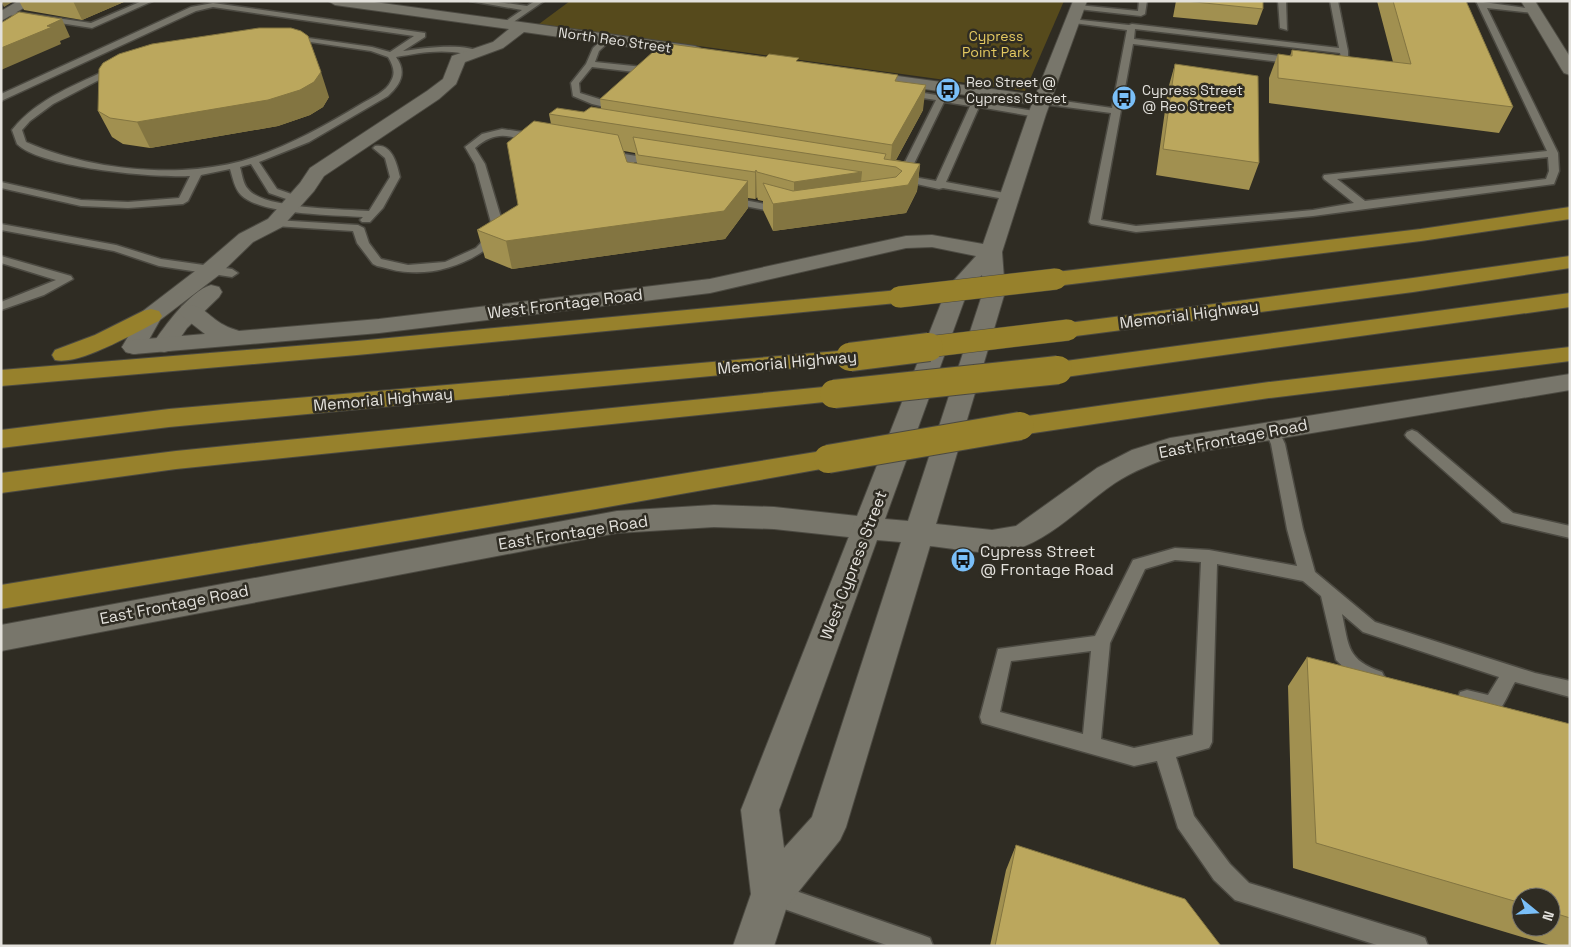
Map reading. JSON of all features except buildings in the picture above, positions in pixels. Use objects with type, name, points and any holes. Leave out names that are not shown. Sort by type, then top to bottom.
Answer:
[{"type":"highway","points":[[1,378],[358,348],[899,297],[1420,235],[1570,213]]},
{"type":"highway","name":"Memorial Highway","points":[[1,439],[169,418],[850,356],[1413,285],[1570,262]]},
{"type":"highway","points":[[1,483],[176,460],[1058,370],[1568,300]]},
{"type":"highway","points":[[64,355],[103,340],[150,316]]},
{"type":"highway","points":[[1,362],[134,348]]},
{"type":"highway","points":[[1,597],[1020,426],[1269,390],[1570,354]]},
{"type":"street","points":[[5,15],[30,1]]},
{"type":"street","name":"North Reo Street","points":[[335,1],[384,4],[513,26],[710,54]]},
{"type":"street","points":[[1531,6],[1563,49],[1569,69]]},
{"type":"street","name":"West Cypress Street","points":[[753,946],[771,894],[827,827],[994,292],[991,252],[1042,105],[1078,10]]},
{"type":"street","points":[[134,348],[150,316],[222,272],[272,238],[292,204],[317,172],[433,95],[450,82],[458,60],[498,45],[513,26]]},
{"type":"street","points":[[845,73],[870,84],[1042,105]]},
{"type":"street","points":[[292,204],[378,148],[414,107]]},
{"type":"street","name":"West Frontage Road","points":[[134,348],[379,326],[710,286],[906,242],[932,241],[991,252]]},
{"type":"street","name":"West Cypress Street","points":[[771,894],[760,810],[958,288],[991,252]]},
{"type":"street","points":[[164,345],[178,324],[222,272]]},
{"type":"street","points":[[190,311],[215,330],[237,338]]},
{"type":"street","name":"East Frontage Road","points":[[1,638],[617,522],[714,516],[774,518],[992,541],[1008,540],[1026,534],[1106,475],[1142,457],[1179,445],[1570,382]]},
{"type":"lane","points":[[5,15],[92,26],[149,1]]},
{"type":"lane","points":[[474,1],[529,8]]},
{"type":"lane","points":[[513,26],[529,8],[540,1]]},
{"type":"lane","points":[[1078,10],[1141,14],[1143,1]]},
{"type":"lane","points":[[1282,1],[1284,28]]},
{"type":"lane","points":[[1334,1],[1347,66],[1337,65]]},
{"type":"lane","points":[[1132,28],[1095,222],[1136,230],[1313,213],[1550,182],[1554,171],[1553,152],[1481,3],[1531,6]]},
{"type":"lane","points":[[1,98],[194,9],[213,6],[228,6],[422,35],[391,55]]},
{"type":"lane","points":[[1078,10],[1132,28],[1132,26],[1344,51]]},
{"type":"lane","points":[[275,34],[372,49],[391,55],[443,50],[478,53]]},
{"type":"lane","points":[[597,116],[612,101],[595,102],[576,94],[575,83],[590,64],[591,57],[596,49],[608,39]]},
{"type":"lane","points":[[1129,41],[1307,62]]},
{"type":"lane","points":[[122,67],[45,105],[26,117],[17,130],[22,144],[58,159],[124,171],[153,173],[197,172],[254,161],[288,149],[327,130],[391,88],[398,77],[398,66],[391,55]]},
{"type":"lane","points":[[590,64],[639,73],[652,63]]},
{"type":"lane","points":[[66,68],[104,76]]},
{"type":"lane","points":[[896,91],[941,100],[975,104],[1117,108]]},
{"type":"lane","points":[[941,100],[897,177],[939,186],[1010,197]]},
{"type":"lane","points":[[939,186],[975,104]]},
{"type":"lane","points":[[358,228],[363,244],[377,262],[408,269],[447,265],[480,250],[499,231],[480,164],[470,147],[479,138],[502,132],[520,134],[544,144]]},
{"type":"lane","points":[[358,228],[372,214],[389,191],[395,177],[390,157],[378,148]]},
{"type":"lane","points":[[591,152],[667,164]]},
{"type":"lane","points":[[1363,205],[1328,176],[1553,152]]},
{"type":"lane","points":[[628,158],[635,185],[645,186]]},
{"type":"lane","points":[[254,161],[273,190],[292,204],[358,228]]},
{"type":"lane","points":[[234,165],[244,193],[255,201],[372,214]]},
{"type":"lane","points":[[1,185],[81,203],[128,205],[183,201],[197,172]]},
{"type":"lane","points":[[721,199],[768,206],[792,214]]},
{"type":"lane","points":[[2,227],[116,248],[158,262],[222,272]]},
{"type":"lane","points":[[1,259],[67,279],[40,292],[1,306]]},
{"type":"lane","points":[[1272,430],[1278,444],[1295,529],[1308,575]]},
{"type":"lane","points":[[1412,435],[1508,518],[1570,532]]},
{"type":"lane","points":[[1091,745],[1101,643],[1139,564],[1175,554],[1209,556],[1308,575],[1369,627],[1511,673],[1570,689]]},
{"type":"lane","points":[[1101,643],[1004,654],[988,717],[1134,757],[1202,742],[1209,556]]},
{"type":"lane","points":[[1329,593],[1342,655],[1364,675],[1391,681]]},
{"type":"lane","points":[[1446,694],[1492,704],[1511,673]]},
{"type":"lane","points":[[1164,750],[1185,821],[1222,872],[1243,892],[1416,946]]},
{"type":"lane","points":[[771,894],[922,946]]},
{"type":"green space","name":"Cypress Point Park","points":[[570,1],[1064,1],[1025,91],[539,24]]},
{"type":"place","name":"Reo Street @ Cypress Street","points":[[948,90]]},
{"type":"place","name":"Cypress Street @ Reo Street","points":[[1124,98]]},
{"type":"place","name":"Cypress Street @ Frontage Road","points":[[963,560]]}]
